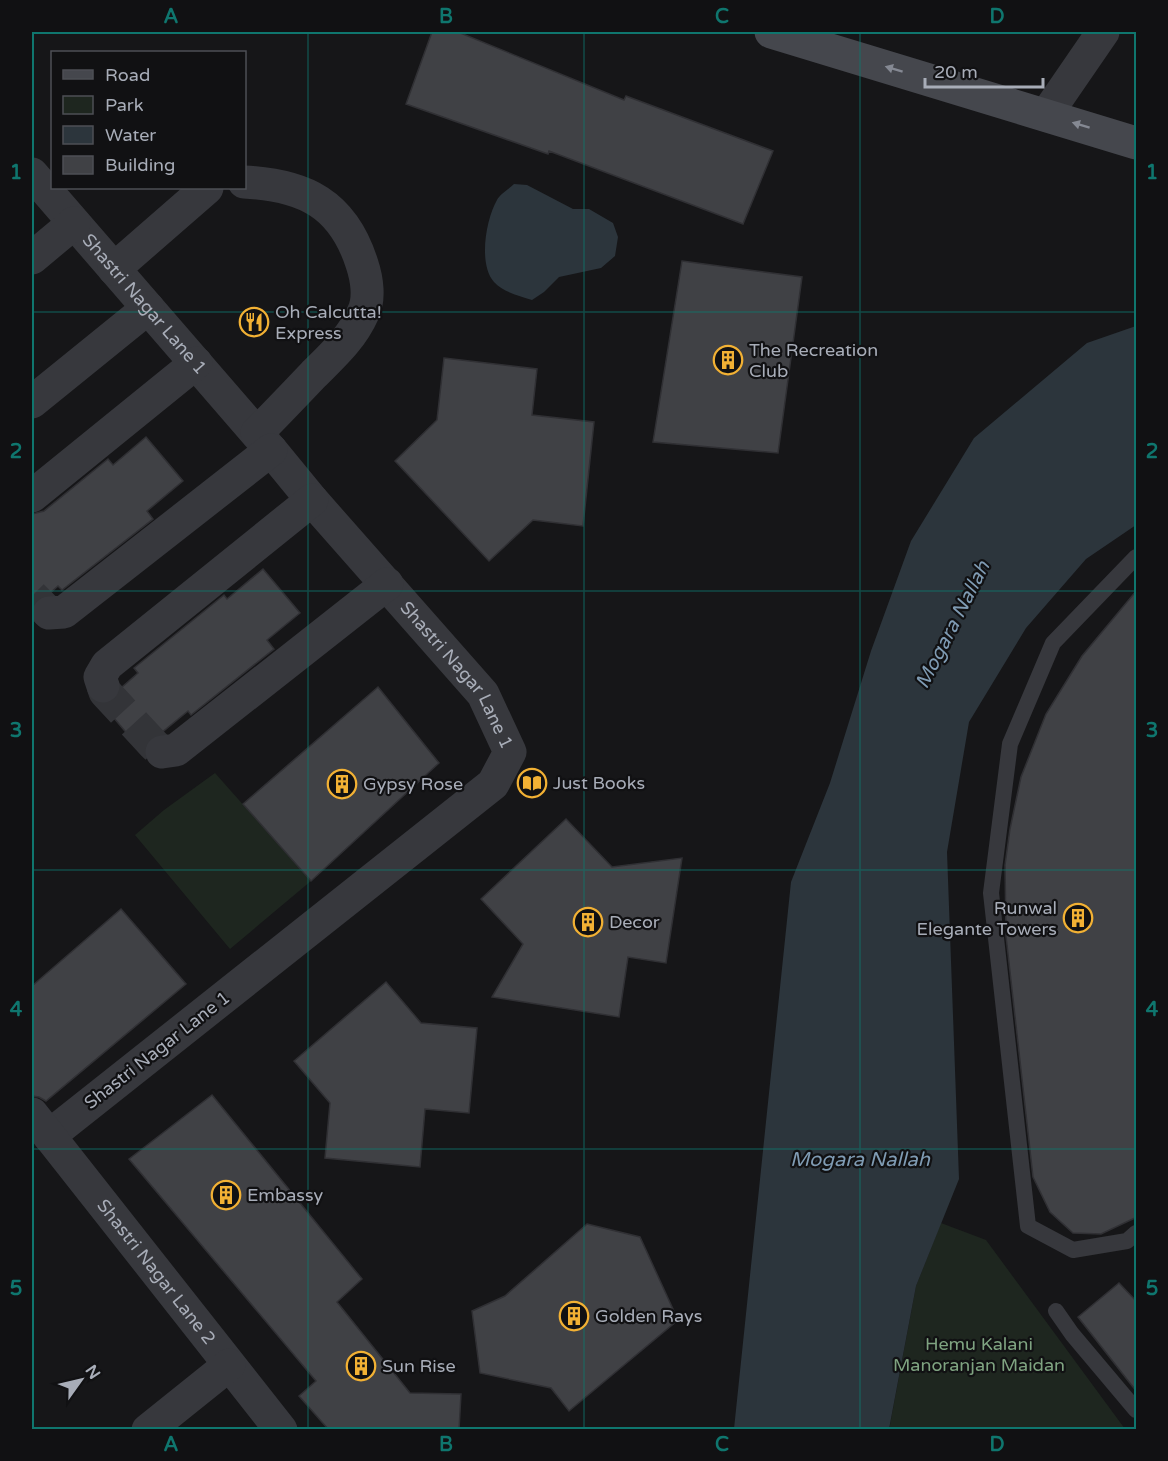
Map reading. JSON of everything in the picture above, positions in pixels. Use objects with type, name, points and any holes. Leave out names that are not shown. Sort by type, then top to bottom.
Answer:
[{"type":"main road","points":[[771,32],[1137,143]]},
{"type":"street","points":[[1046,115],[1103,32]]},
{"type":"street","name":"Shastri Nagar Lane 1","points":[[32,174],[264,441],[312,500],[483,694],[510,752],[493,784],[40,1125]]},
{"type":"street","points":[[50,613],[64,612],[264,441],[349,338],[364,311],[368,280],[355,243],[333,211],[300,190],[246,182]]},
{"type":"street","points":[[114,269],[206,189]]},
{"type":"street","points":[[32,258],[74,223]]},
{"type":"street","points":[[32,402],[148,308]]},
{"type":"street","points":[[32,496],[196,363]]},
{"type":"street","points":[[103,686],[100,677],[107,665],[312,500]]},
{"type":"street","points":[[162,752],[176,750],[387,585]]},
{"type":"street","name":"Shastri Nagar Lane 2","points":[[40,1125],[281,1430]]},
{"type":"street","points":[[148,1430],[229,1365]]},
{"type":"lane","points":[[1137,557],[1053,644],[1010,744],[991,893],[1028,1227],[1073,1250],[1127,1241],[1137,1233]]},
{"type":"lane","points":[[1056,1311],[1072,1334],[1137,1410]]},
{"type":"green space","points":[[215,773],[311,881],[230,949],[135,835],[164,810]]},
{"type":"green space","name":"Hemu Kalani Manoranjan Maidan","points":[[941,1223],[986,1240],[1125,1429],[889,1430],[916,1286]]},
{"type":"water","points":[[514,184],[527,185],[573,209],[589,209],[613,223],[618,237],[615,256],[601,268],[559,277],[532,300],[502,288],[489,274],[485,241],[497,200]]},
{"type":"water","name":"Mogara Nallah","points":[[1136,326],[1136,525],[1086,559],[1026,628],[969,722],[947,852],[959,1179],[916,1286],[889,1429],[734,1429],[791,882],[830,783],[871,651],[911,541],[974,438],[1087,343]]},
{"type":"building","points":[[432,32],[458,32],[624,100],[626,96],[773,151],[743,224],[549,151],[548,154],[406,104]]},
{"type":"building","name":"The Recreation Club","points":[[682,261],[802,277],[778,453],[653,442]]},
{"type":"building","points":[[444,358],[537,369],[532,415],[594,422],[583,526],[533,520],[489,561],[395,461],[437,420]]},
{"type":"building","points":[[146,437],[183,481],[147,511],[153,519],[62,590],[58,586],[49,594],[38,598],[32,608],[32,514],[44,511],[108,459],[113,465]]},
{"type":"building","points":[[263,569],[300,613],[267,640],[274,649],[191,715],[188,711],[161,733],[151,737],[141,750],[102,704],[109,704],[117,698],[121,688],[138,673],[134,668],[224,595],[227,599]]},
{"type":"building","name":"Runwal Elegante Towers","points":[[1137,590],[1137,1217],[1101,1234],[1073,1233],[1050,1212],[1033,1177],[1006,936],[1005,865],[1021,777],[1046,714],[1082,656]]},
{"type":"building","name":"Gypsy Rose","points":[[378,687],[439,763],[311,881],[243,804]]},
{"type":"building","name":"Decor","points":[[566,819],[612,867],[682,858],[666,963],[628,957],[619,1017],[492,997],[523,944],[481,899]]},
{"type":"building","points":[[121,909],[186,984],[46,1101],[32,1096],[32,986]]},
{"type":"building","points":[[386,982],[421,1023],[477,1028],[469,1113],[425,1109],[420,1167],[325,1158],[330,1103],[294,1061]]},
{"type":"building","name":"Embassy","points":[[212,1095],[362,1279],[337,1302],[410,1393],[461,1394],[459,1430],[329,1430],[299,1396],[316,1381],[129,1159]]},
{"type":"building","name":"Golden Rays","points":[[587,1224],[640,1237],[678,1320],[569,1411],[551,1388],[480,1373],[472,1311],[505,1296]]},
{"type":"building","points":[[1119,1283],[1137,1302],[1137,1392],[1078,1317]]},
{"type":"tunnel","points":[[32,596],[49,613]]},
{"type":"tunnel","points":[[103,686],[105,692],[162,752]]},
{"type":"place","name":"Oh Calcutta! Express","points":[[254,322]]},
{"type":"place","name":"The Recreation Club","points":[[728,360]]},
{"type":"place","name":"Just Books","points":[[532,783]]},
{"type":"place","name":"Gypsy Rose","points":[[342,784]]},
{"type":"place","name":"Runwal Elegante Towers","points":[[1078,918]]},
{"type":"place","name":"Decor","points":[[588,922]]},
{"type":"place","name":"Embassy","points":[[226,1195]]},
{"type":"place","name":"Golden Rays","points":[[574,1316]]},
{"type":"place","name":"Sun Rise","points":[[361,1366]]}]
